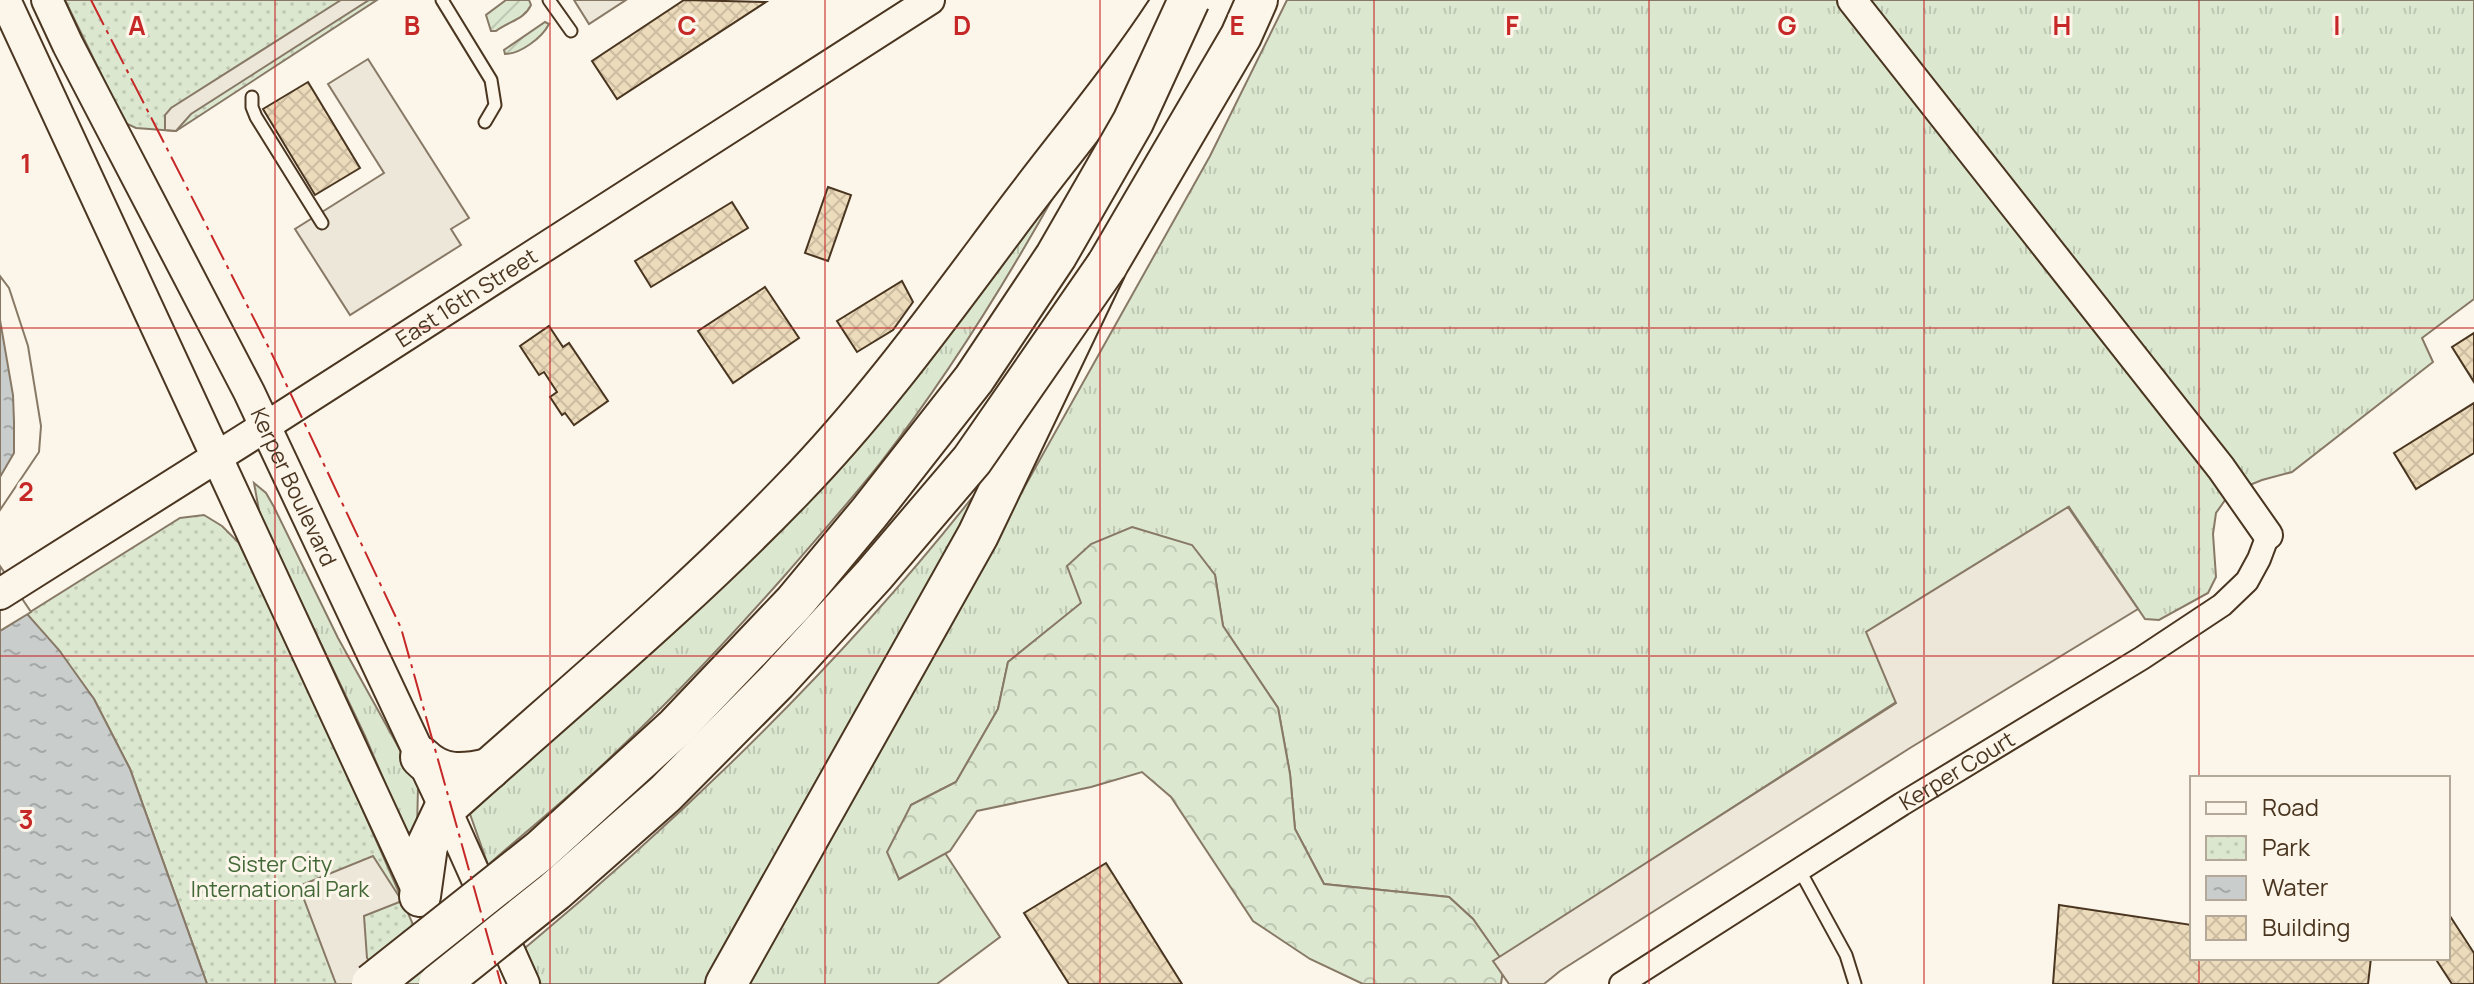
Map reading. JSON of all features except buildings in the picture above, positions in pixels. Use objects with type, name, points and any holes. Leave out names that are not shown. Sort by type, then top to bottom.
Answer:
[{"type":"highway","points":[[420,896],[427,846],[445,808],[690,590],[793,489],[940,317],[1147,43],[1174,0]]},
{"type":"highway","points":[[372,984],[541,850],[676,727],[794,603],[869,513],[974,379],[1056,256],[1133,122],[1189,0]]},
{"type":"highway","points":[[439,984],[555,891],[665,794],[777,681],[874,575],[972,460],[1107,265],[1241,36],[1257,0]]},
{"type":"highway","points":[[726,984],[978,535],[1107,265]]},
{"type":"highway","points":[[421,757],[437,770],[453,774],[489,769]]},
{"type":"main road","points":[[5,0],[420,896],[457,984]]},
{"type":"main road","name":"Kerper Boulevard","points":[[47,0],[266,426],[524,984]]},
{"type":"main road","name":"East 16th Street","points":[[0,594],[266,426]]},
{"type":"street","name":"East 16th Street","points":[[266,426],[930,0]]},
{"type":"street","points":[[1852,0],[2221,468],[2268,535]]},
{"type":"street","name":"Kerper Court","points":[[1621,984],[1949,774],[2142,658],[2222,605],[2247,581],[2268,535]]},
{"type":"lane","points":[[442,0],[491,80],[495,105],[485,122]]},
{"type":"lane","points":[[549,0],[571,31]]},
{"type":"lane","points":[[252,97],[256,117],[322,223]]},
{"type":"lane","points":[[1799,869],[1846,955],[1855,984]]},
{"type":"green space","points":[[65,0],[377,0],[176,131],[136,128],[125,123]]},
{"type":"green space","points":[[506,0],[529,0],[531,5],[520,17],[491,31],[486,15]]},
{"type":"green space","points":[[1287,0],[2474,0],[2474,299],[2422,338],[2433,362],[2292,472],[2230,493],[2216,513],[2213,534],[2216,577],[2208,593],[2159,620],[2145,619],[2069,507],[1896,702],[1500,958],[1473,919],[1449,897],[1324,884],[1295,829],[1290,774],[1278,708],[1223,626],[1215,575],[1082,603],[1008,662],[998,709],[956,782],[911,805],[899,879],[945,853],[1000,937],[937,984],[746,984],[1210,156]]},
{"type":"green space","points":[[545,22],[549,24],[536,40],[505,54],[504,50]]},
{"type":"green space","points":[[1059,187],[953,362],[906,429],[847,504],[671,698],[584,782],[488,865],[470,814],[605,688]]},
{"type":"green space","points":[[989,476],[704,984],[541,984],[525,948],[650,839],[770,725],[883,604]]},
{"type":"green space","points":[[254,483],[266,493],[274,507],[338,638],[415,777],[418,787],[417,830],[412,833],[406,832],[365,736],[260,516]]},
{"type":"green space","name":"Sister City International Park","points":[[204,515],[222,526],[239,543],[327,728],[439,984],[207,984],[130,769],[94,699],[27,614],[180,518]]},
{"type":"green space","points":[[1132,527],[1192,545],[1215,575],[1223,626],[1278,708],[1290,774],[1295,829],[1324,884],[1449,897],[1473,919],[1504,963],[1501,984],[1363,984],[1310,959],[1253,921],[1171,797],[1142,772],[1091,787],[977,811],[950,851],[899,879],[887,852],[911,805],[956,782],[998,709],[1008,662],[1081,603],[1067,566],[1091,544]]},
{"type":"shaded area","points":[[341,0],[369,0],[191,114],[176,131],[165,130],[165,115],[171,108]]},
{"type":"shaded area","points":[[574,0],[626,0],[589,24]]},
{"type":"shaded area","points":[[368,59],[469,218],[451,229],[461,245],[350,315],[295,229],[384,173],[328,84]]},
{"type":"shaded area","points":[[2068,507],[2138,609],[1910,748],[1544,984],[1509,984],[1493,961],[1896,703],[1866,632]]},
{"type":"shaded area","points":[[373,856],[402,901],[364,916],[367,958],[387,984],[336,984],[299,886]]},
{"type":"water","points":[[0,280],[37,426],[0,506]]},
{"type":"water","points":[[0,570],[27,614],[59,650],[94,699],[130,769],[207,984],[0,984]]},
{"type":"pier","points":[[0,276],[9,288],[28,346],[41,426],[39,452],[0,510],[0,477],[14,453],[14,422],[13,395],[0,320]]},
{"type":"pier","points":[[0,566],[31,612],[0,631]]},
{"type":"power","points":[[91,0],[271,352],[401,628],[501,984]]}]
